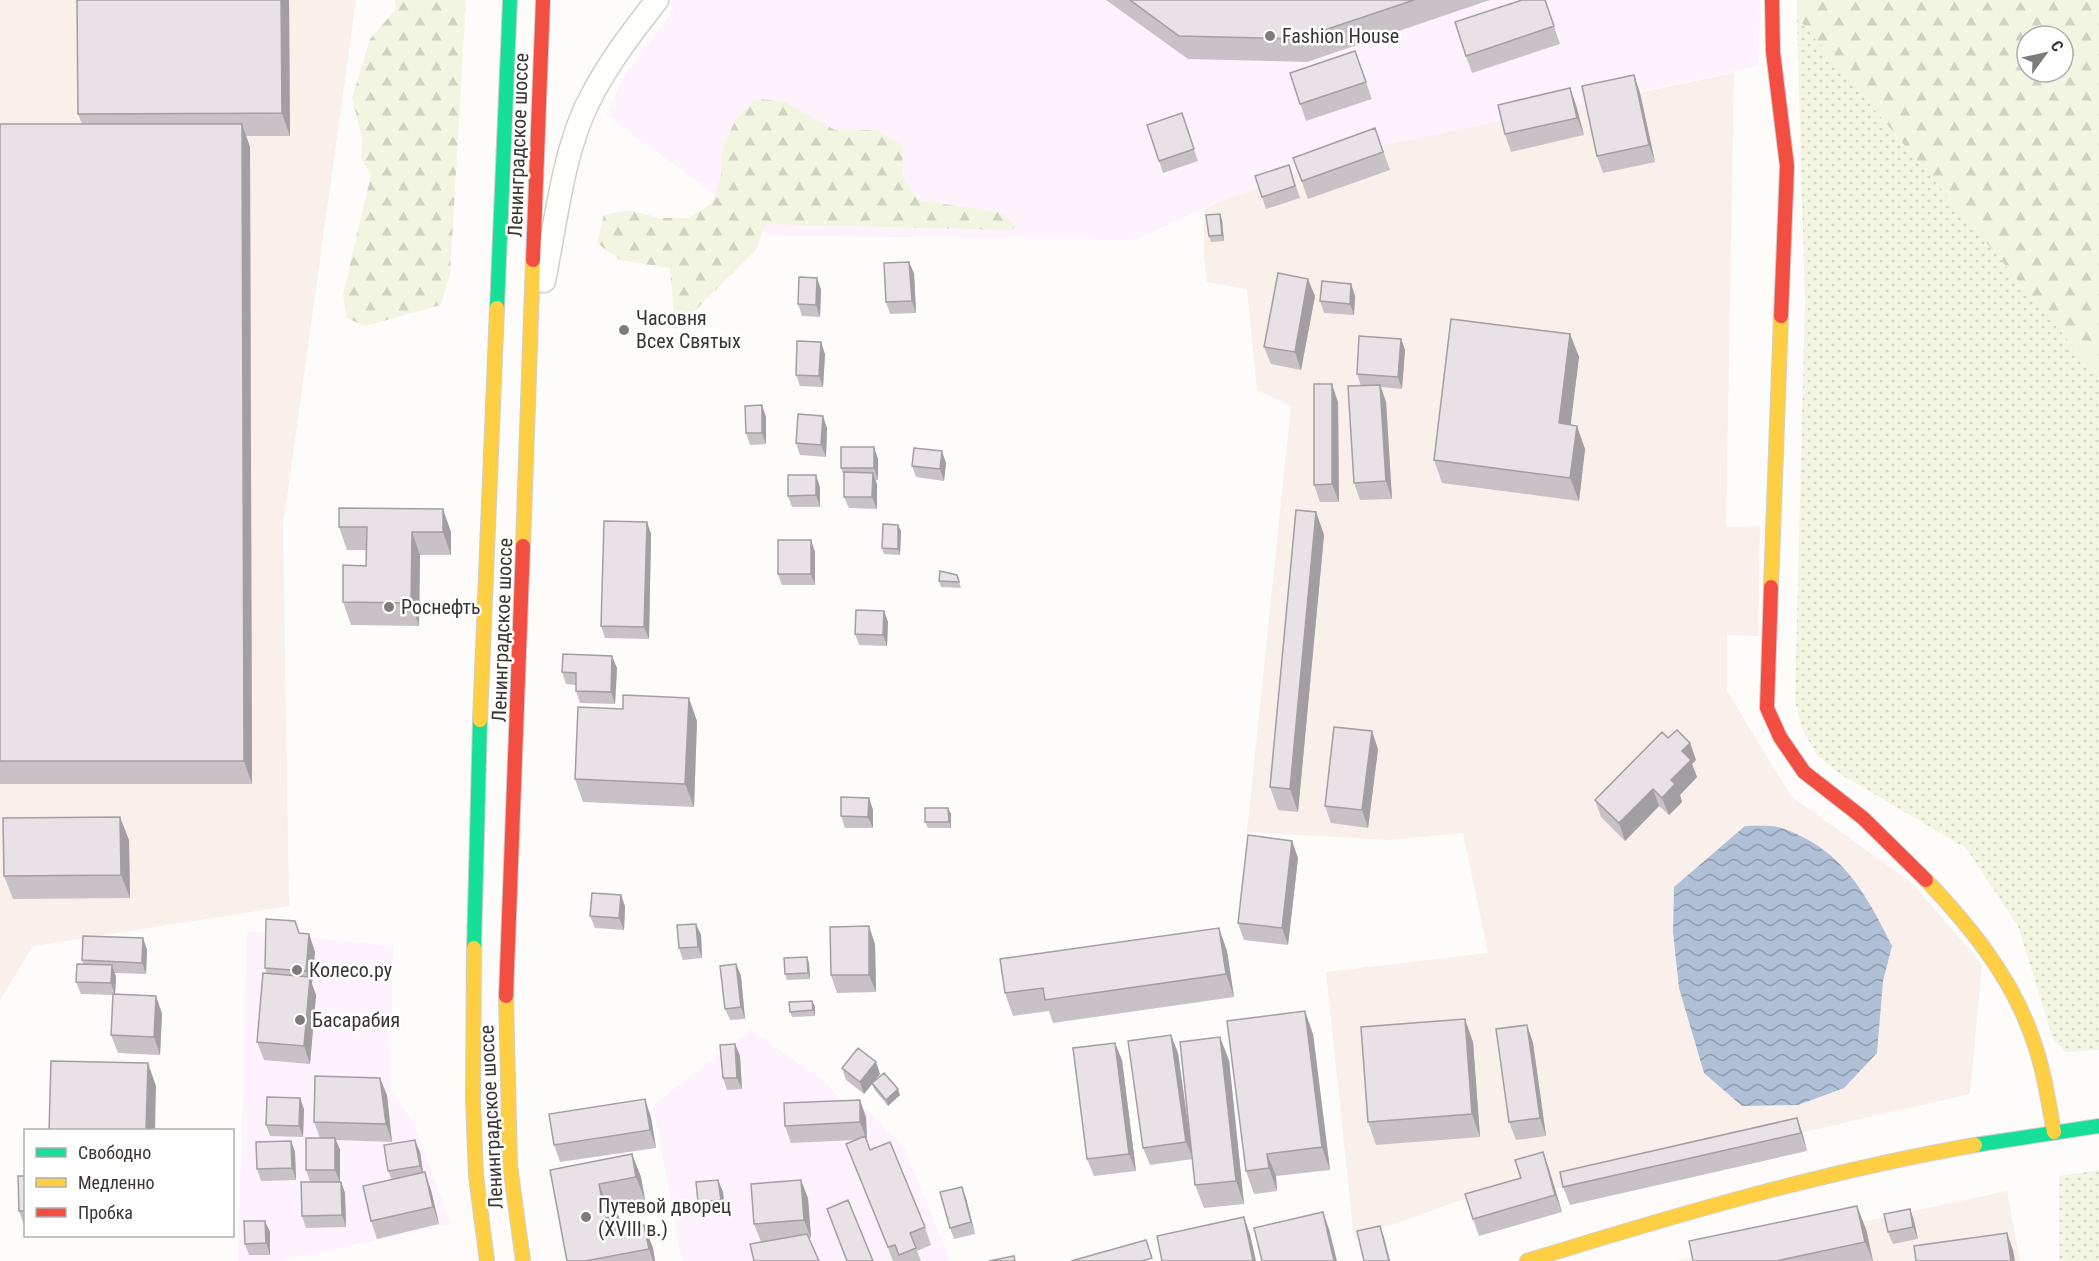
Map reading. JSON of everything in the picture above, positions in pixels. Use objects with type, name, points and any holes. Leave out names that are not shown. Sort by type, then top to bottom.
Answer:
[{"type":"main road","name":"Ленинградское шоссе","points":[[487,1261],[476,1176],[473,1099],[474,863],[510,0]]},
{"type":"main road","name":"Ленинградское шоссе","points":[[523,1261],[510,1165],[506,1003],[543,0]]},
{"type":"main road","points":[[1772,0],[1773,52],[1787,166],[1767,708],[1784,747],[1811,780],[1861,816],[1912,866],[1963,919],[2000,969],[2025,1019],[2043,1072],[2054,1132]]},
{"type":"main road","points":[[1527,1261],[1709,1205],[1791,1183],[1862,1167],[2099,1126]]},
{"type":"street","points":[[531,343],[571,153],[590,99],[627,38],[657,0]]},
{"type":"shaded area","points":[[0,0],[356,0],[283,526],[289,906],[33,946],[0,1000]]},
{"type":"shaded area","points":[[664,0],[1760,0],[1758,66],[1576,105],[1299,175],[1220,201],[1138,239],[772,236],[606,115],[624,76],[675,8]]},
{"type":"shaded area","points":[[1734,73],[1726,527],[1760,526],[1758,636],[1727,635],[1727,691],[1791,796],[1912,883],[1982,964],[1970,1094],[1555,1189],[1549,1169],[1354,1238],[1326,972],[1488,953],[1463,833],[1388,840],[1247,832],[1291,406],[1257,390],[1247,289],[1207,282],[1204,257],[1204,210],[1220,201],[1381,146]]},
{"type":"shaded area","points":[[247,931],[393,946],[390,1090],[413,1122],[451,1224],[279,1261],[238,1261]]},
{"type":"shaded area","points":[[751,1030],[828,1084],[845,1105],[867,1111],[904,1147],[950,1261],[682,1261],[653,1105]]},
{"type":"shaded area","points":[[2007,1191],[2020,1261],[1678,1261]]},
{"type":"green space","points":[[395,0],[466,0],[450,274],[441,305],[365,326],[347,318],[343,295],[371,175],[361,158],[362,137],[352,98],[370,39],[396,9]]},
{"type":"green space","points":[[1797,0],[2099,0],[2099,377],[1797,17]]},
{"type":"green space","points":[[1797,17],[2099,377],[2099,1050],[2066,1052],[2053,1039],[2018,926],[1966,848],[1840,774],[1817,755],[1802,729],[1795,701],[1805,301]]},
{"type":"green space","points":[[756,99],[784,101],[835,130],[876,130],[903,146],[902,176],[919,200],[1002,213],[1016,226],[1012,230],[766,224],[756,250],[675,330],[670,268],[620,260],[597,243],[604,215],[629,210],[659,218],[689,218],[712,203],[721,176],[722,148],[736,119]]},
{"type":"green space","points":[[2099,1170],[2099,1261],[2059,1261],[2059,1176]]},
{"type":"water","points":[[1745,826],[1782,828],[1803,837],[1836,860],[1861,890],[1892,946],[1883,981],[1877,1053],[1844,1088],[1798,1105],[1742,1106],[1704,1073],[1679,988],[1673,932],[1674,887]]},
{"type":"building","points":[[77,0],[281,0],[282,113],[78,114]]},
{"type":"building","points":[[1130,0],[1414,0],[1298,39],[1179,36]]},
{"type":"building","points":[[1522,0],[1545,0],[1554,26],[1466,56],[1455,22]]},
{"type":"building","points":[[1355,51],[1366,82],[1300,104],[1290,73]]},
{"type":"building","points":[[1634,75],[1649,145],[1597,156],[1582,86]]},
{"type":"building","points":[[1570,88],[1577,118],[1505,134],[1498,105]]},
{"type":"building","points":[[1182,113],[1194,149],[1159,161],[1147,125]]},
{"type":"building","points":[[0,124],[242,124],[244,761],[0,761]]},
{"type":"building","points":[[1375,128],[1383,152],[1302,181],[1293,158]]},
{"type":"building","points":[[1289,165],[1295,186],[1262,197],[1255,176]]},
{"type":"building","points":[[1220,214],[1222,235],[1209,236],[1206,215]]},
{"type":"building","points":[[909,262],[912,301],[886,302],[884,263]]},
{"type":"building","points":[[1278,273],[1308,279],[1295,352],[1264,347]]},
{"type":"building","points":[[799,277],[817,278],[816,305],[798,304]]},
{"type":"building","points":[[1322,281],[1351,284],[1350,304],[1320,301]]},
{"type":"building","points":[[1451,319],[1570,334],[1559,423],[1577,426],[1570,478],[1434,460]]},
{"type":"building","points":[[1359,336],[1401,339],[1398,377],[1357,374]]},
{"type":"building","points":[[797,341],[821,342],[819,376],[796,375]]},
{"type":"building","points":[[1314,384],[1332,384],[1332,484],[1314,485]]},
{"type":"building","points":[[1380,385],[1386,481],[1354,483],[1348,386]]},
{"type":"building","points":[[762,405],[762,433],[746,433],[745,406]]},
{"type":"building","points":[[798,414],[823,416],[821,445],[796,443]]},
{"type":"building","points":[[841,447],[874,447],[874,468],[841,468]]},
{"type":"building","points":[[914,448],[942,451],[940,469],[912,466]]},
{"type":"building","points":[[844,472],[873,473],[872,497],[844,497]]},
{"type":"building","points":[[788,475],[816,475],[816,495],[788,496]]},
{"type":"building","points":[[339,508],[443,509],[443,532],[412,532],[411,603],[343,602],[343,565],[366,566],[367,527],[339,527]]},
{"type":"building","points":[[1296,510],[1316,512],[1290,789],[1270,787]]},
{"type":"building","points":[[604,521],[647,522],[644,627],[601,626]]},
{"type":"building","points":[[883,524],[898,525],[898,549],[882,548]]},
{"type":"building","points":[[778,540],[811,540],[811,574],[778,574]]},
{"type":"building","points":[[940,571],[957,575],[959,582],[939,581]]},
{"type":"building","points":[[856,610],[884,611],[883,635],[855,634]]},
{"type":"building","points":[[563,654],[612,656],[611,692],[576,691],[576,673],[562,672]]},
{"type":"building","points":[[623,695],[689,698],[685,784],[575,779],[578,707],[623,709]]},
{"type":"building","points":[[1334,727],[1372,731],[1362,810],[1325,806]]},
{"type":"building","points":[[1677,730],[1690,743],[1682,751],[1691,760],[1671,780],[1675,784],[1662,798],[1653,789],[1619,823],[1595,800],[1662,732],[1668,738]]},
{"type":"building","points":[[841,797],[869,798],[868,817],[841,816]]},
{"type":"building","points":[[925,808],[948,808],[949,822],[925,822]]},
{"type":"building","points":[[120,817],[121,875],[4,876],[3,818]]},
{"type":"building","points":[[1248,835],[1292,841],[1282,928],[1238,923]]},
{"type":"building","points":[[592,893],[621,895],[619,918],[590,916]]},
{"type":"building","points":[[266,919],[295,921],[299,933],[309,934],[306,971],[265,968]]},
{"type":"building","points":[[696,924],[698,947],[679,948],[677,925]]},
{"type":"building","points":[[869,926],[869,975],[831,975],[830,927]]},
{"type":"building","points":[[1219,928],[1226,974],[1045,1000],[1043,988],[1005,993],[1000,959]]},
{"type":"building","points":[[83,936],[143,938],[142,963],[82,960]]},
{"type":"building","points":[[807,957],[808,973],[785,974],[784,958]]},
{"type":"building","points":[[77,964],[112,965],[111,983],[76,982]]},
{"type":"building","points":[[736,964],[741,1007],[725,1009],[720,966]]},
{"type":"building","points":[[263,973],[310,977],[304,1046],[257,1042]]},
{"type":"building","points":[[113,994],[156,996],[154,1037],[111,1035]]},
{"type":"building","points":[[812,1001],[813,1010],[790,1012],[789,1002]]},
{"type":"building","points":[[1305,1011],[1322,1147],[1267,1154],[1269,1168],[1246,1171],[1227,1021]]},
{"type":"building","points":[[1465,1019],[1472,1114],[1368,1122],[1361,1027]]},
{"type":"building","points":[[1527,1025],[1540,1118],[1509,1122],[1496,1029]]},
{"type":"building","points":[[1171,1035],[1186,1142],[1143,1148],[1128,1041]]},
{"type":"building","points":[[1220,1037],[1236,1181],[1195,1185],[1180,1042]]},
{"type":"building","points":[[1115,1043],[1129,1154],[1087,1159],[1073,1048]]},
{"type":"building","points":[[735,1044],[737,1078],[723,1078],[720,1045]]},
{"type":"building","points":[[858,1048],[876,1062],[860,1082],[842,1068]]},
{"type":"building","points":[[51,1061],[148,1063],[146,1129],[49,1129]]},
{"type":"building","points":[[884,1073],[898,1089],[886,1100],[872,1083]]},
{"type":"building","points":[[315,1076],[380,1078],[386,1124],[314,1122]]},
{"type":"building","points":[[267,1097],[300,1098],[299,1126],[266,1125]]},
{"type":"building","points":[[645,1099],[650,1130],[554,1145],[549,1114]]},
{"type":"building","points":[[860,1100],[860,1122],[785,1126],[784,1103]]},
{"type":"building","points":[[1797,1118],[1801,1133],[1563,1187],[1560,1172]]},
{"type":"building","points":[[865,1136],[870,1150],[890,1142],[925,1227],[910,1233],[916,1248],[899,1255],[895,1245],[888,1247],[846,1144]]},
{"type":"building","points":[[306,1138],[335,1138],[335,1170],[306,1170]]},
{"type":"building","points":[[415,1140],[420,1166],[388,1171],[384,1145]]},
{"type":"building","points":[[291,1141],[292,1168],[257,1169],[256,1142]]},
{"type":"building","points":[[1543,1152],[1555,1195],[1473,1219],[1465,1194],[1521,1178],[1515,1160]]},
{"type":"building","points":[[632,1154],[636,1177],[599,1184],[603,1205],[614,1203],[616,1216],[605,1218],[608,1231],[644,1225],[649,1249],[585,1261],[567,1261],[550,1170]]},
{"type":"building","points":[[425,1172],[433,1207],[371,1221],[363,1186]]},
{"type":"building","points":[[18,1176],[24,1176],[24,1211],[19,1211]]},
{"type":"building","points":[[718,1180],[721,1200],[698,1202],[696,1182]]},
{"type":"building","points":[[801,1180],[804,1220],[754,1224],[751,1184]]},
{"type":"building","points":[[301,1182],[341,1182],[342,1215],[302,1216]]},
{"type":"building","points":[[962,1187],[971,1222],[950,1228],[940,1192]]},
{"type":"building","points":[[848,1200],[873,1261],[847,1261],[827,1209]]},
{"type":"building","points":[[1857,1206],[1865,1242],[1776,1261],[1693,1261],[1689,1241]]},
{"type":"building","points":[[1910,1209],[1913,1227],[1888,1232],[1884,1214]]},
{"type":"building","points":[[1323,1212],[1334,1261],[1262,1261],[1254,1228]]},
{"type":"building","points":[[1244,1217],[1253,1261],[1162,1261],[1157,1236]]},
{"type":"building","points":[[244,1221],[265,1221],[266,1243],[245,1244]]},
{"type":"building","points":[[1380,1226],[1389,1261],[1364,1261],[1357,1231]]},
{"type":"building","points":[[2007,1233],[2011,1261],[1916,1261],[1914,1246]]},
{"type":"building","points":[[807,1234],[819,1261],[754,1261],[750,1244]]},
{"type":"building","points":[[1146,1240],[1152,1258],[1142,1261],[1071,1261]]},
{"type":"building","points":[[1014,1256],[1015,1261],[989,1261]]},
{"type":"traffic: fast","points":[[497,308],[510,0]]},
{"type":"traffic: fast","points":[[474,948],[480,720]]},
{"type":"traffic: fast","points":[[1975,1145],[2099,1126]]},
{"type":"traffic: slow","points":[[523,546],[533,260]]},
{"type":"traffic: slow","points":[[480,720],[497,308]]},
{"type":"traffic: slow","points":[[1771,587],[1781,316]]},
{"type":"traffic: slow","points":[[1926,880],[1986,951],[2012,991],[2039,1058],[2054,1132]]},
{"type":"traffic: slow","points":[[474,948],[473,1099],[476,1176],[487,1261]]},
{"type":"traffic: slow","points":[[506,996],[510,1165],[523,1261]]},
{"type":"traffic: slow","points":[[1527,1261],[1638,1227],[1805,1181],[1975,1145]]},
{"type":"traffic: jam","points":[[533,260],[543,0]]},
{"type":"traffic: jam","points":[[1772,0],[1773,52],[1787,166],[1781,316]]},
{"type":"traffic: jam","points":[[506,996],[523,546]]},
{"type":"traffic: jam","points":[[1771,587],[1767,708],[1780,737],[1804,772],[1863,818],[1926,880]]},
{"type":"place","name":"Fashion House","points":[[1270,36]]},
{"type":"place","name":"Часовня Всех Святых","points":[[624,330]]},
{"type":"place","name":"Роснефть","points":[[389,607]]},
{"type":"place","name":"Колесо.ру","points":[[297,970]]},
{"type":"place","name":"Басарабия","points":[[300,1020]]},
{"type":"place","name":"Путевой дворец (XVIII в.)","points":[[586,1217]]}]
